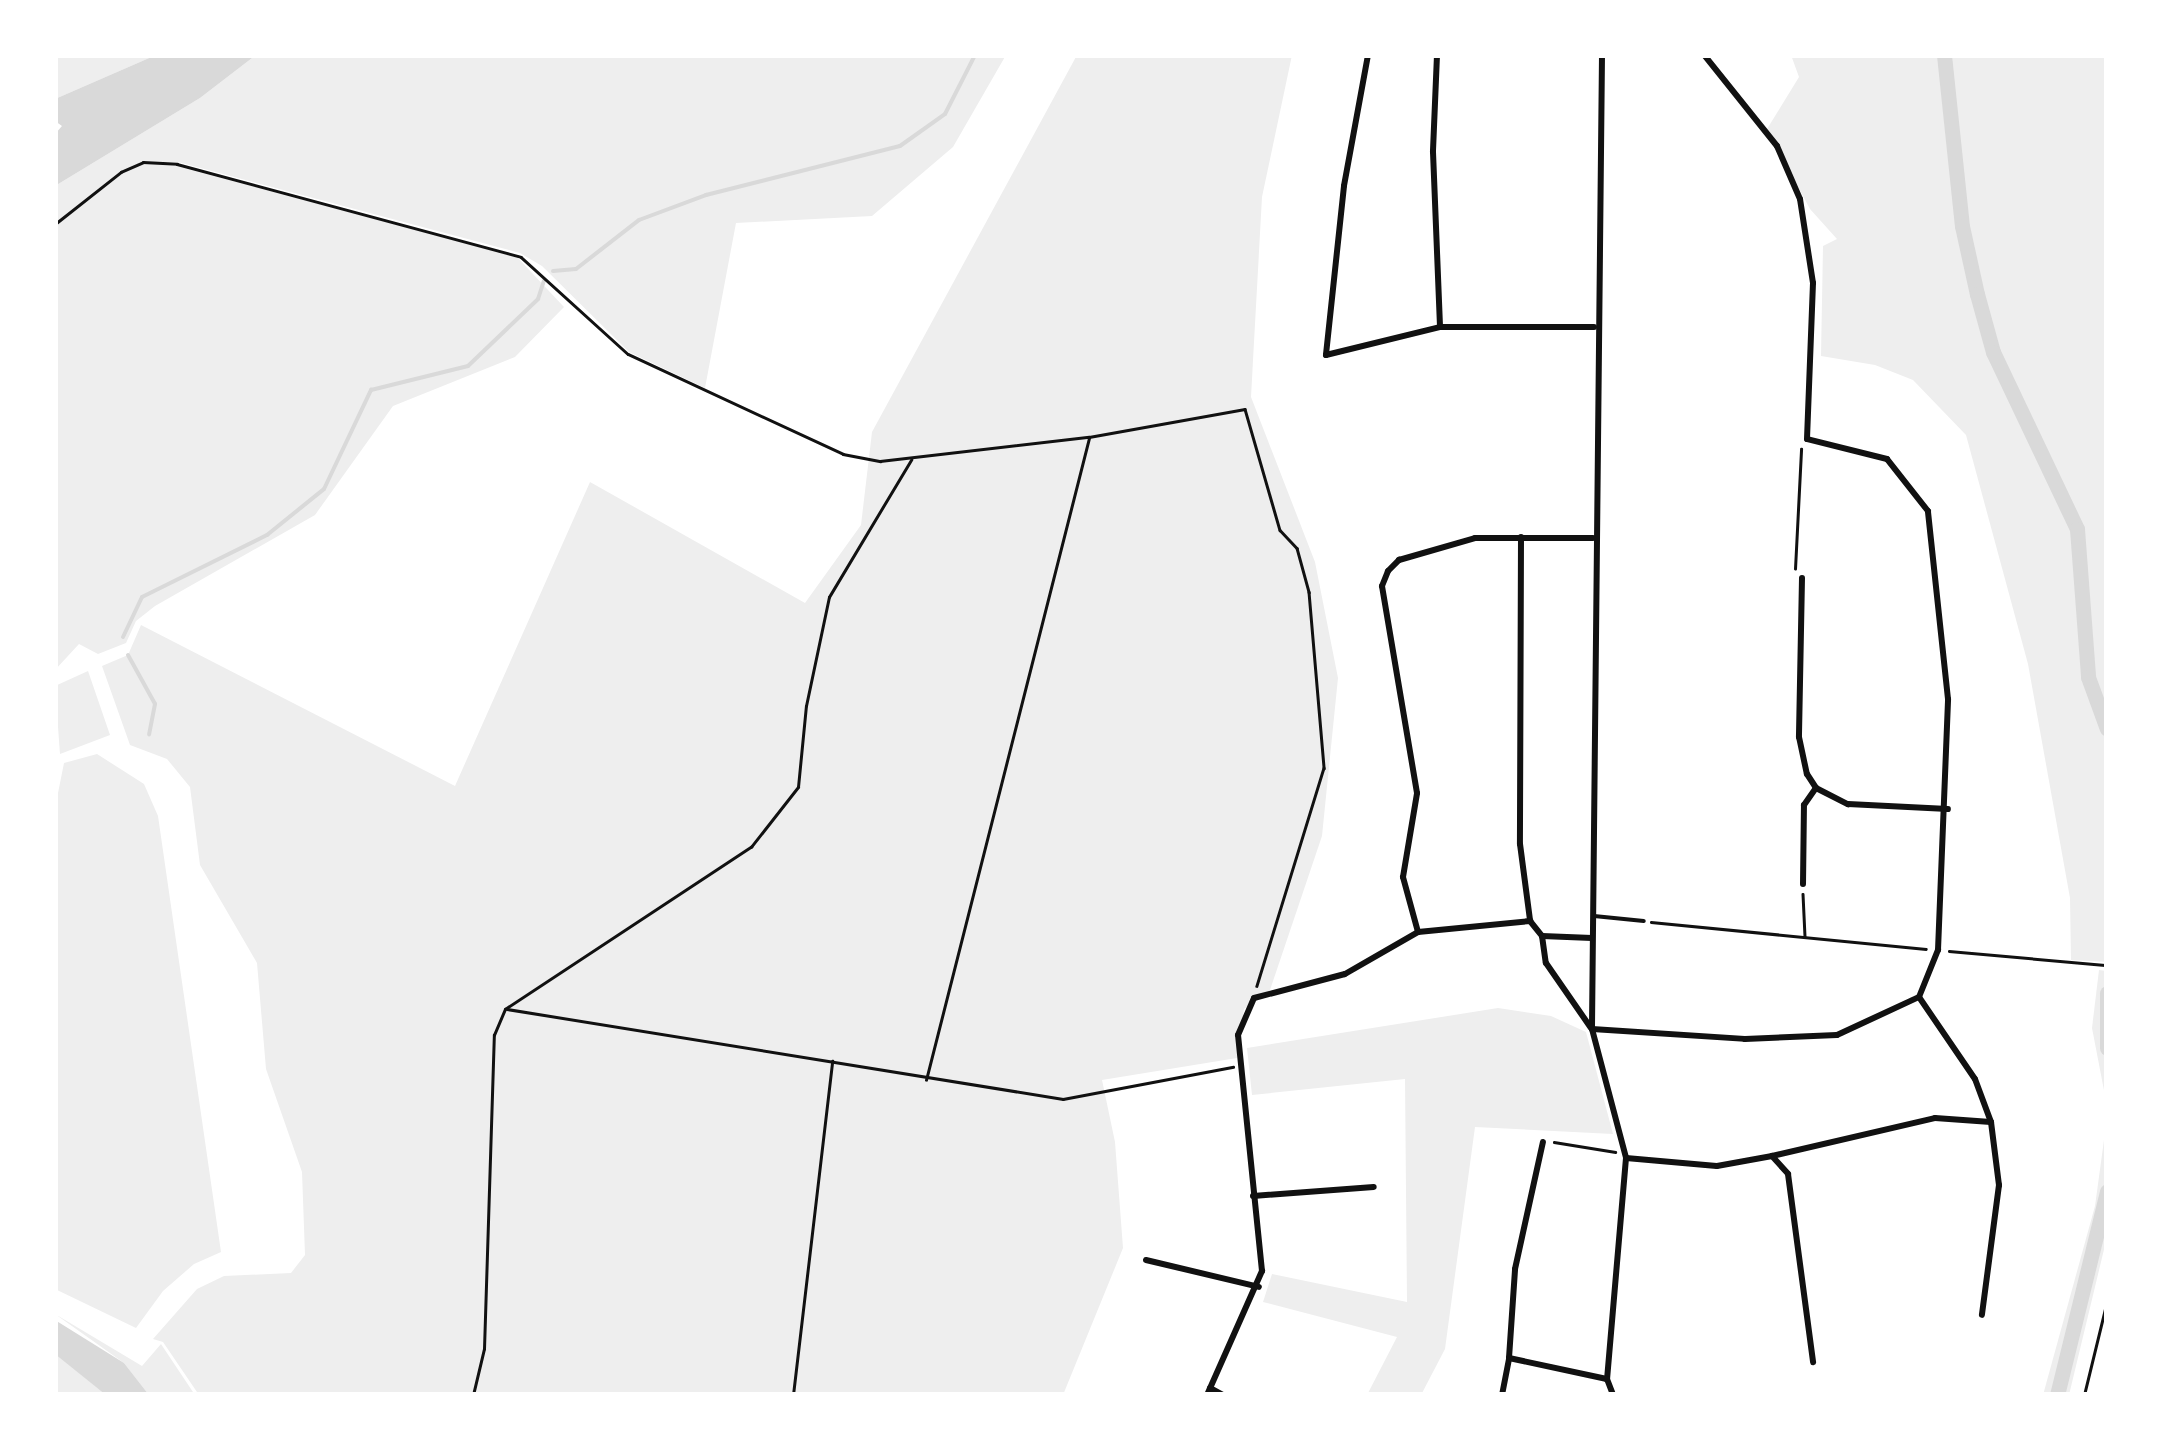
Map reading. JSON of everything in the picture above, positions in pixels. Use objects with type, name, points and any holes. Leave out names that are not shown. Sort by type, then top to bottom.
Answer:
[{"type":"street","points":[[1368,55],[1344,186],[1326,355],[1440,327],[1594,327]]},
{"type":"street","points":[[1437,55],[1433,152],[1440,327]]},
{"type":"street","points":[[1602,55],[1594,327],[1592,1029],[1626,1158],[1608,1379],[1613,1395]]},
{"type":"street","points":[[1592,1029],[1745,1039],[1837,1035],[1920,997],[1938,950],[1948,809],[1948,699],[1928,511],[1887,459],[1807,439],[1813,283],[1800,199],[1778,146],[1704,55]]},
{"type":"street","points":[[1521,537],[1520,844],[1530,920],[1542,936],[1546,964],[1592,1029]]},
{"type":"street","points":[[1418,932],[1402,877],[1417,793],[1382,586],[1399,560],[1475,538],[1593,538]]},
{"type":"street","points":[[1802,578],[1798,738],[1816,788],[1848,804],[1948,809]]},
{"type":"street","points":[[1803,884],[1804,805],[1816,788]]},
{"type":"street","points":[[1224,1395],[1208,1392],[1259,1286],[1238,1035],[1254,998],[1344,974],[1418,932],[1530,920]]},
{"type":"street","points":[[1542,936],[1592,938]]},
{"type":"street","points":[[1920,997],[1976,1078],[1992,1122],[1999,1186],[1982,1316]]},
{"type":"street","points":[[1626,1158],[1717,1166],[1935,1118],[1992,1122]]},
{"type":"street","points":[[1502,1395],[1515,1269],[1543,1142]]},
{"type":"street","points":[[1772,1156],[1788,1174],[1813,1362]]},
{"type":"street","points":[[1253,1196],[1374,1187]]},
{"type":"street","points":[[1146,1260],[1259,1286]]},
{"type":"street","points":[[1508,1358],[1608,1379]]},
{"type":"lane","points":[[1592,916],[1644,922]]},
{"type":"path","points":[[55,224],[143,162],[178,164],[520,256],[628,354],[843,454],[880,461],[1089,436],[1245,409],[1280,530],[1297,548],[1308,592],[1324,768],[1254,998]]},
{"type":"path","points":[[926,1082],[1089,436]]},
{"type":"path","points":[[1802,578],[1792,564],[1807,439]]},
{"type":"path","points":[[472,1395],[484,1350],[491,1069],[505,1009],[751,846],[798,787],[806,706],[829,597],[913,457]]},
{"type":"path","points":[[1803,884],[1804,938]]},
{"type":"path","points":[[1644,922],[2107,965]]},
{"type":"path","points":[[505,1009],[832,1059],[926,1082],[1063,1099],[1239,1066]]},
{"type":"path","points":[[793,1395],[832,1059]]},
{"type":"path","points":[[1543,1142],[1601,1146],[1626,1158]]},
{"type":"path","points":[[2084,1395],[2107,1301]]},
{"type":"shaded area","points":[[55,55],[156,55],[55,99]]},
{"type":"shaded area","points":[[156,55],[256,55],[200,98],[55,186],[55,134],[62,126],[55,121],[55,99]]},
{"type":"shaded area","points":[[256,55],[1006,55],[953,147],[872,216],[736,223],[705,388],[629,352],[542,266],[520,253],[178,162],[161,162],[517,257],[564,307],[515,357],[393,406],[315,515],[155,606],[136,621],[126,643],[98,654],[79,644],[55,670],[55,186],[200,98]]},
{"type":"shaded area","points":[[1077,55],[1292,55],[1262,197],[1251,397],[1315,562],[1338,678],[1322,836],[1270,990],[1244,1009],[1237,1058],[1102,1080],[1115,1142],[1123,1248],[1063,1395],[199,1395],[163,1342],[153,1339],[197,1289],[224,1276],[291,1273],[305,1255],[302,1172],[266,1069],[257,963],[200,865],[190,787],[167,759],[130,745],[102,666],[128,655],[141,625],[455,786],[590,482],[805,603],[861,525],[872,432]]},
{"type":"shaded area","points":[[1791,55],[2107,55],[2107,962],[2071,960],[2070,898],[2028,664],[1966,435],[1913,380],[1875,365],[1821,356],[1823,246],[1837,239],[1810,209],[1767,129],[1799,77]]},
{"type":"shaded area","points":[[88,671],[110,735],[60,754],[55,686]]},
{"type":"shaded area","points":[[97,754],[144,784],[158,816],[221,1252],[194,1264],[163,1291],[136,1328],[55,1289],[55,808],[64,763]]},
{"type":"shaded area","points":[[2099,970],[2107,971],[2107,1106],[2092,1028]]},
{"type":"shaded area","points":[[1498,1008],[1551,1016],[1586,1032],[1613,1134],[1475,1127],[1445,1349],[1421,1395],[1367,1395],[1397,1337],[1263,1302],[1272,1274],[1407,1302],[1405,1079],[1252,1095],[1247,1048]]},
{"type":"shaded area","points":[[2107,1118],[2107,1237],[2069,1395],[2043,1395],[2095,1206]]},
{"type":"shaded area","points":[[55,1314],[142,1366],[161,1344],[195,1395],[149,1395],[124,1363]]},
{"type":"shaded area","points":[[55,1320],[124,1363],[149,1395],[106,1395],[55,1354]]},
{"type":"shaded area","points":[[55,1354],[74,1364],[106,1395],[55,1395]]},
{"type":"waterway","points":[[553,271],[576,269],[639,220],[706,195],[900,146],[945,114],[975,55]]},
{"type":"waterway","points":[[1944,55],[1962,226],[1977,294],[1993,352],[2077,529],[2088,677],[2107,729]]},
{"type":"waterway","points":[[123,637],[142,597],[267,535],[324,489],[371,390],[468,366],[538,299],[544,281]]},
{"type":"waterway","points":[[128,655],[155,704],[149,734]]},
{"type":"waterway","points":[[2107,993],[2107,1048]]},
{"type":"waterway","points":[[2057,1395],[2107,1191]]}]
